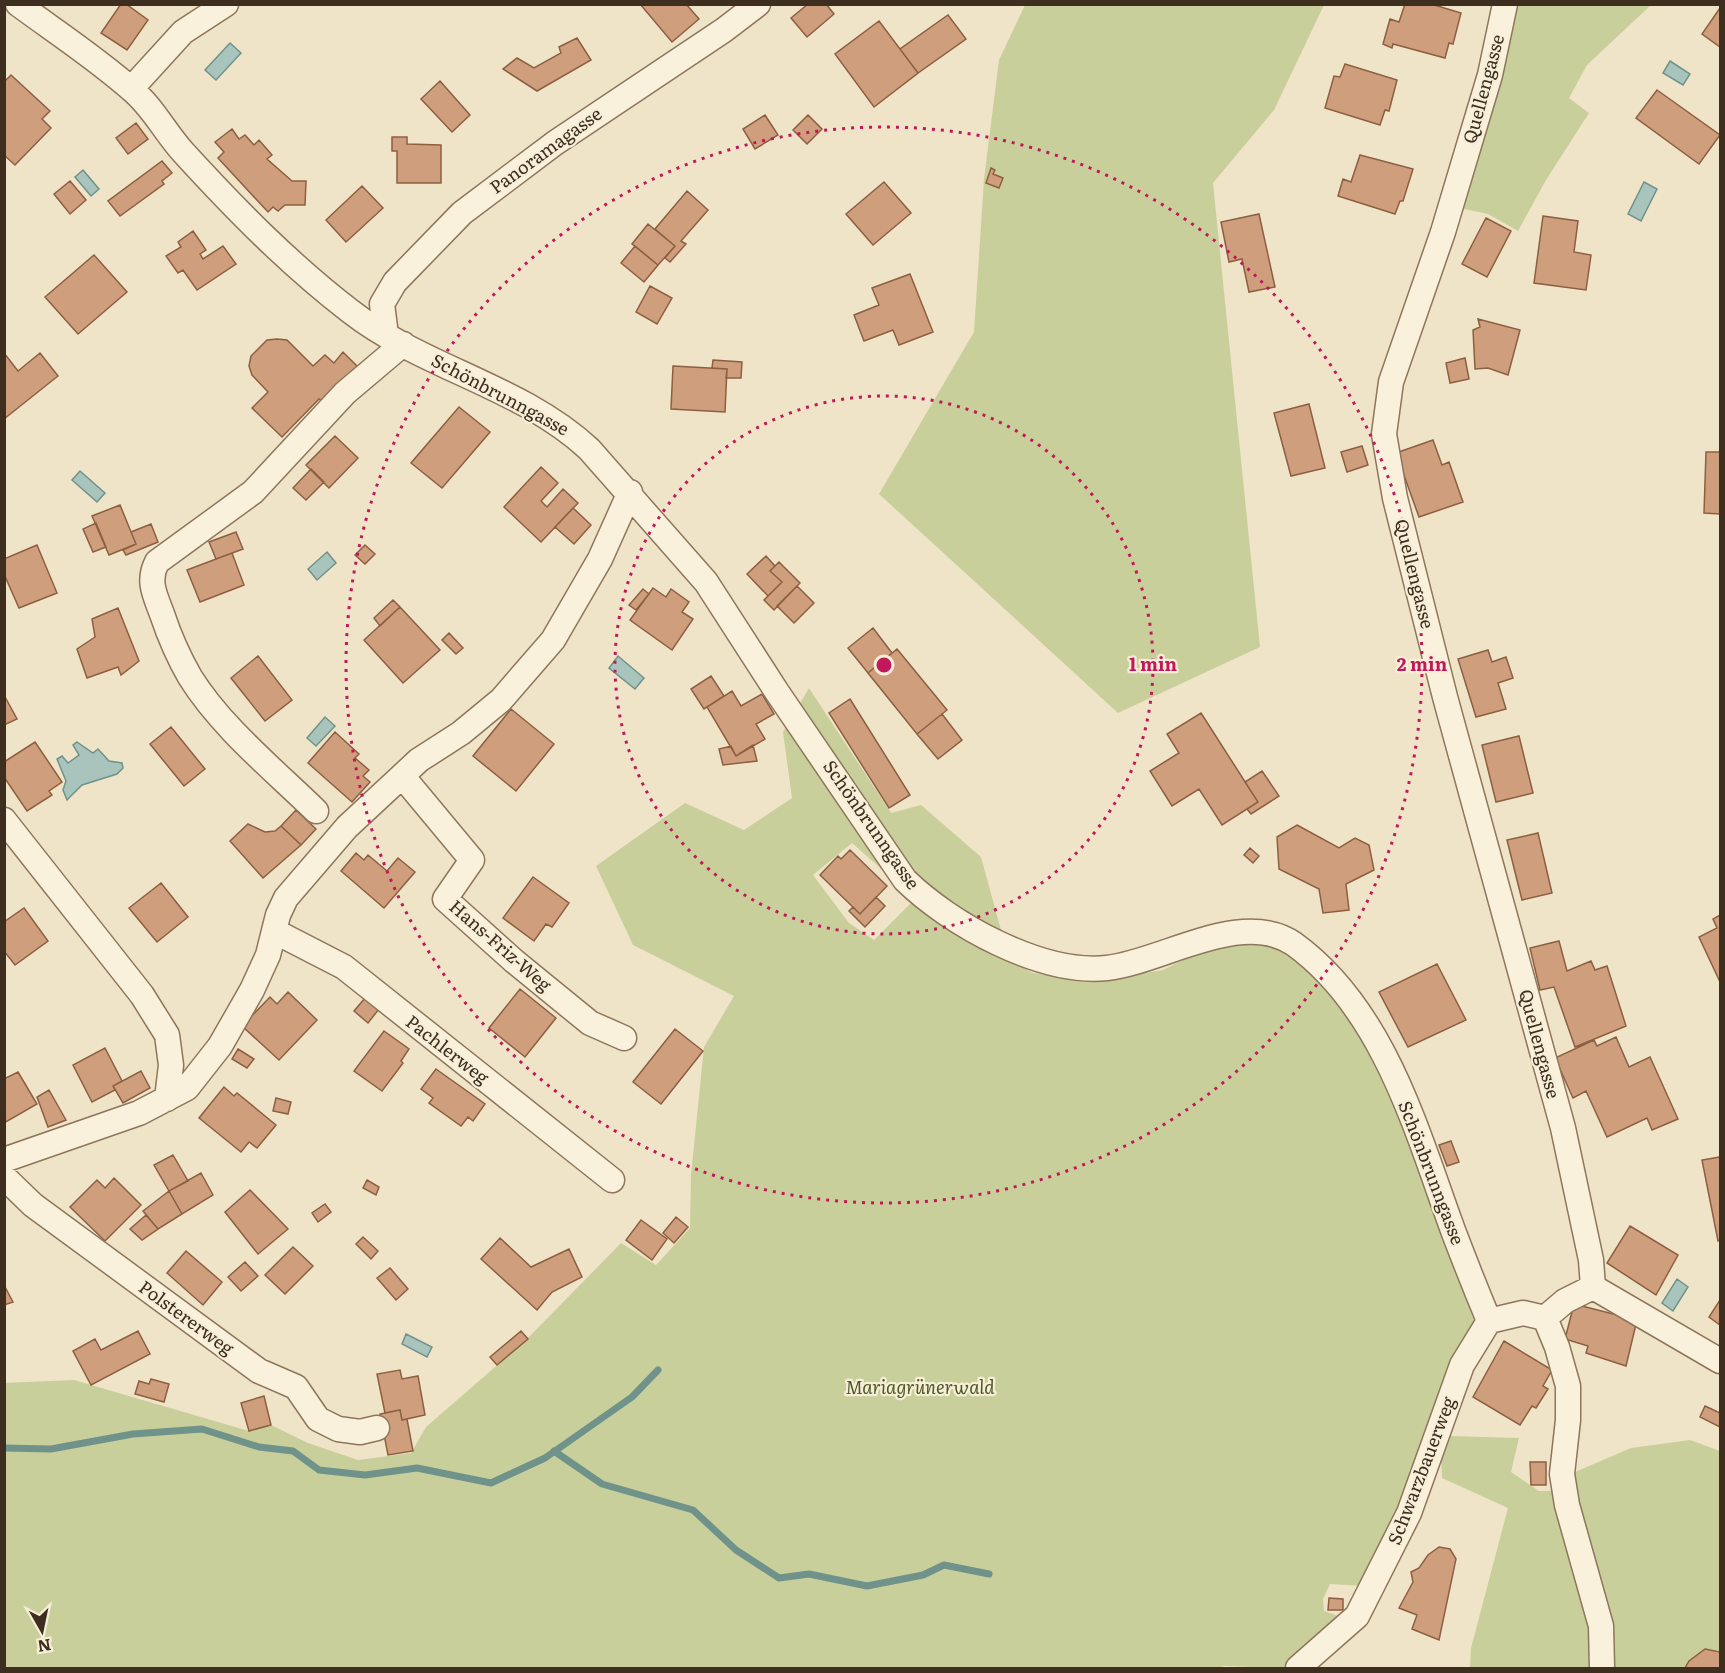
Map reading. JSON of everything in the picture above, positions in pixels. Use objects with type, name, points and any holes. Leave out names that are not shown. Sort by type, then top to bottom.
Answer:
[{"type":"street","name":"Schönbrunngasse","points":[[18,4],[131,89],[182,150],[281,255],[353,313],[394,339],[496,389],[571,432],[630,492],[706,582],[777,692],[905,880],[929,904],[956,922],[1036,960],[1080,967],[1105,969],[1126,965],[1212,937],[1242,932],[1264,933],[1292,943],[1317,963],[1351,1002],[1380,1048],[1422,1139],[1454,1233],[1490,1321]]},
{"type":"street","points":[[131,89],[183,32],[226,4]]},
{"type":"street","name":"Panoramagasse","points":[[394,339],[382,304],[395,282],[462,213],[555,143],[724,30],[758,4]]},
{"type":"street","name":"Quellengasse","points":[[1505,4],[1490,75],[1443,232],[1391,382],[1384,434],[1395,498],[1445,697],[1563,1128],[1591,1260],[1593,1287]]},
{"type":"street","points":[[316,811],[233,730],[190,677],[151,585],[152,572],[157,562],[253,492],[394,339]]},
{"type":"street","points":[[4,1160],[139,1113],[187,1088],[220,1046],[252,990],[276,932],[278,915],[286,898],[347,827],[420,760],[461,733],[501,699],[553,640],[600,559],[630,492]]},
{"type":"street","name":"Hans-Friz-Weg","points":[[403,777],[472,860],[445,899],[514,961],[590,1023],[624,1038]]},
{"type":"street","points":[[4,820],[142,995],[167,1035],[171,1065],[167,1099]]},
{"type":"street","name":"Pachlerweg","points":[[276,932],[344,967],[612,1179]]},
{"type":"street","name":"Polstererweg","points":[[4,1177],[33,1205],[259,1371],[296,1386],[318,1419],[338,1429],[360,1432],[377,1428]]},
{"type":"street","points":[[1490,1321],[1523,1313],[1545,1317],[1565,1301],[1593,1287],[1720,1360]]},
{"type":"street","points":[[1545,1317],[1568,1386],[1568,1420],[1562,1474],[1567,1505],[1601,1626],[1602,1668]]},
{"type":"street","name":"Schwarzbauerweg","points":[[1298,1668],[1357,1616],[1409,1513],[1462,1365],[1490,1321]]},
{"type":"green space","points":[[1025,5],[1324,5],[1274,110],[1213,183],[1260,647],[1118,713],[879,494],[974,332],[984,179],[999,60]]},
{"type":"green space","points":[[1513,5],[1651,5],[1587,65],[1569,98],[1589,113],[1546,180],[1518,231],[1488,214],[1455,207]]},
{"type":"green space","name":"Mariagrünerwald","points":[[809,688],[891,813],[921,805],[981,857],[1001,930],[912,896],[852,843],[813,875],[849,923],[874,940],[915,899],[974,940],[1033,973],[1091,982],[1163,970],[1212,945],[1275,945],[1312,972],[1354,1026],[1396,1105],[1475,1324],[1399,1522],[1363,1586],[1330,1584],[1323,1599],[1324,1611],[1344,1618],[1283,1668],[1224,1666],[1217,1668],[5,1668],[4,1383],[74,1380],[249,1431],[271,1425],[308,1443],[358,1460],[411,1453],[426,1427],[526,1340],[621,1243],[656,1265],[690,1228],[691,1175],[704,1047],[734,996],[633,945],[596,866],[685,803],[744,830],[792,798],[783,732]]},
{"type":"green space","points":[[1450,1436],[1519,1438],[1511,1472],[1539,1491],[1554,1491],[1575,1472],[1631,1448],[1690,1440],[1720,1451],[1720,1668],[1470,1668],[1471,1648],[1508,1508],[1442,1478],[1441,1458]]},
{"type":"water","points":[[230,43],[241,53],[216,80],[205,70]]},
{"type":"water","points":[[1670,61],[1690,74],[1683,85],[1663,73]]},
{"type":"water","points":[[83,170],[99,189],[91,196],[75,177]]},
{"type":"water","points":[[1644,182],[1657,189],[1641,221],[1628,214]]},
{"type":"water","points":[[80,471],[105,493],[97,502],[72,480]]},
{"type":"water","points":[[327,552],[336,563],[317,580],[308,569]]},
{"type":"water","points":[[618,656],[644,678],[635,689],[609,668]]},
{"type":"water","points":[[325,717],[335,726],[316,746],[307,738]]},
{"type":"water","points":[[77,742],[93,753],[98,749],[109,761],[122,763],[123,768],[117,774],[82,785],[67,800],[63,790],[66,781],[57,759],[62,756],[68,763],[79,755],[73,745]]},
{"type":"water","points":[[1677,1279],[1688,1287],[1673,1311],[1662,1303]]},
{"type":"water","points":[[406,1334],[432,1347],[427,1357],[402,1344]]},
{"type":"building","points":[[121,4],[126,4],[148,20],[127,50],[101,33]]},
{"type":"building","points":[[640,4],[686,4],[699,19],[672,42]]},
{"type":"building","points":[[808,4],[826,4],[834,14],[807,37],[791,18]]},
{"type":"building","points":[[1405,4],[1431,4],[1461,13],[1453,44],[1449,43],[1445,58],[1393,44],[1392,48],[1383,44],[1390,19],[1399,22]]},
{"type":"building","points":[[1720,8],[1720,47],[1702,34]]},
{"type":"building","points":[[948,15],[966,39],[918,73],[900,49]]},
{"type":"building","points":[[879,21],[918,73],[874,107],[835,54]]},
{"type":"building","points":[[577,38],[591,60],[537,91],[503,69],[517,58],[534,68],[561,53],[559,47]]},
{"type":"building","points":[[1345,64],[1397,80],[1389,111],[1385,110],[1380,125],[1325,108],[1334,76],[1340,77]]},
{"type":"building","points":[[11,75],[50,111],[42,119],[51,128],[15,165],[4,155],[4,82]]},
{"type":"building","points":[[440,81],[470,115],[452,132],[421,99]]},
{"type":"building","points":[[1657,90],[1720,135],[1699,164],[1636,118]]},
{"type":"building","points":[[765,115],[778,135],[755,149],[743,129]]},
{"type":"building","points":[[808,115],[822,129],[807,144],[793,130]]},
{"type":"building","points":[[136,123],[148,139],[128,154],[116,138]]},
{"type":"building","points":[[232,129],[239,139],[245,135],[254,145],[259,140],[272,155],[267,159],[292,181],[306,181],[305,205],[285,205],[278,211],[273,207],[268,212],[218,158],[224,152],[215,142]]},
{"type":"building","points":[[392,137],[407,137],[407,144],[441,145],[441,183],[397,183],[397,151],[392,151]]},
{"type":"building","points":[[1360,155],[1413,169],[1403,201],[1400,201],[1395,214],[1338,196],[1343,179],[1351,182]]},
{"type":"building","points":[[162,161],[172,173],[162,181],[164,184],[120,216],[108,201]]},
{"type":"building","points":[[991,168],[995,170],[993,174],[1003,178],[999,188],[986,183]]},
{"type":"building","points":[[70,181],[86,200],[70,214],[54,194]]},
{"type":"building","points":[[884,182],[911,213],[873,245],[846,214]]},
{"type":"building","points":[[362,186],[383,208],[346,242],[326,220]]},
{"type":"building","points":[[687,191],[708,210],[681,241],[686,244],[670,262],[665,258],[675,246],[655,229]]},
{"type":"building","points":[[1259,214],[1275,287],[1249,292],[1242,259],[1229,262],[1221,222]]},
{"type":"building","points":[[1543,216],[1578,221],[1574,252],[1591,255],[1586,290],[1534,283]]},
{"type":"building","points":[[1486,218],[1511,231],[1487,277],[1462,264]]},
{"type":"building","points":[[648,224],[675,246],[658,265],[632,244]]},
{"type":"building","points":[[193,231],[206,250],[200,254],[203,259],[223,246],[236,264],[197,290],[183,270],[178,273],[166,256],[181,247],[178,242]]},
{"type":"building","points":[[635,246],[658,265],[644,282],[621,263]]},
{"type":"building","points":[[94,255],[127,292],[78,334],[45,297]]},
{"type":"building","points":[[910,274],[933,332],[899,345],[893,330],[864,341],[854,315],[879,305],[872,288]]},
{"type":"building","points":[[650,286],[672,298],[657,324],[636,312]]},
{"type":"building","points":[[1478,319],[1520,330],[1508,375],[1488,368],[1475,369],[1473,330],[1480,327]]},
{"type":"building","points":[[267,340],[287,340],[313,366],[325,355],[334,363],[343,352],[358,367],[323,402],[319,399],[282,437],[252,408],[268,392],[252,375],[249,366],[251,356]]},
{"type":"building","points":[[4,353],[18,371],[40,353],[58,376],[4,419]]},
{"type":"building","points":[[1465,358],[1469,379],[1450,383],[1446,363]]},
{"type":"building","points":[[713,360],[742,362],[741,378],[726,378],[727,369],[712,368]]},
{"type":"building","points":[[673,366],[727,369],[725,412],[671,409]]},
{"type":"building","points":[[1309,404],[1325,468],[1291,476],[1274,413]]},
{"type":"building","points":[[459,407],[490,432],[442,488],[411,463]]},
{"type":"building","points":[[335,436],[358,458],[329,488],[306,465]]},
{"type":"building","points":[[1433,440],[1442,465],[1449,462],[1463,502],[1419,517],[1396,453]]},
{"type":"building","points":[[1362,446],[1368,465],[1347,472],[1341,452]]},
{"type":"building","points":[[1706,452],[1720,452],[1720,514],[1704,513]]},
{"type":"building","points":[[541,467],[558,483],[541,501],[547,507],[563,489],[578,503],[541,542],[504,507]]},
{"type":"building","points":[[311,469],[324,482],[306,500],[293,488]]},
{"type":"building","points":[[120,505],[136,544],[109,555],[92,516]]},
{"type":"building","points":[[573,508],[591,525],[574,544],[555,527]]},
{"type":"building","points":[[96,523],[106,547],[93,552],[83,529]]},
{"type":"building","points":[[151,524],[158,542],[126,555],[123,550],[136,544],[131,532]]},
{"type":"building","points":[[236,532],[243,549],[216,559],[209,542]]},
{"type":"building","points":[[37,545],[57,593],[19,608],[4,574],[4,559]]},
{"type":"building","points":[[365,545],[375,554],[365,564],[355,555]]},
{"type":"building","points":[[232,553],[244,585],[200,602],[187,570]]},
{"type":"building","points":[[766,556],[775,566],[770,571],[782,582],[768,596],[747,574]]},
{"type":"building","points":[[779,562],[800,583],[774,610],[764,600],[782,582],[770,571]]},
{"type":"building","points":[[797,586],[814,603],[794,623],[777,606]]},
{"type":"building","points":[[653,588],[666,597],[671,589],[689,602],[682,612],[693,619],[672,650],[630,620]]},
{"type":"building","points":[[643,589],[649,594],[636,610],[629,605]]},
{"type":"building","points":[[393,600],[400,607],[380,626],[374,618]]},
{"type":"building","points":[[400,607],[440,650],[403,683],[364,640]]},
{"type":"building","points":[[118,608],[139,661],[121,675],[118,667],[87,678],[77,649],[95,637],[92,619]]},
{"type":"building","points":[[873,628],[892,653],[868,673],[848,648]]},
{"type":"building","points":[[449,633],[463,648],[456,654],[442,640]]},
{"type":"building","points":[[897,649],[947,710],[917,734],[868,673]]},
{"type":"building","points":[[1488,650],[1492,662],[1506,657],[1513,678],[1498,683],[1506,709],[1476,717],[1458,659]]},
{"type":"building","points":[[258,656],[292,700],[265,721],[231,678]]},
{"type":"building","points":[[711,676],[724,696],[704,709],[691,689]]},
{"type":"building","points":[[732,691],[741,706],[762,694],[774,714],[756,724],[765,739],[736,756],[707,707]]},
{"type":"building","points":[[4,695],[17,719],[4,725]]},
{"type":"building","points":[[850,699],[910,795],[889,808],[829,713]]},
{"type":"building","points":[[511,709],[554,744],[516,791],[473,756]]},
{"type":"building","points":[[1201,713],[1258,802],[1222,825],[1199,789],[1172,806],[1150,771],[1179,753],[1167,734]]},
{"type":"building","points":[[942,714],[962,740],[938,759],[917,734]]},
{"type":"building","points":[[171,727],[205,769],[184,786],[150,744]]},
{"type":"building","points":[[335,732],[359,754],[355,758],[369,770],[363,776],[370,782],[352,802],[308,763]]},
{"type":"building","points":[[1519,736],[1533,793],[1496,802],[1482,745]]},
{"type":"building","points":[[35,742],[62,782],[49,791],[52,795],[27,811],[4,777],[4,762]]},
{"type":"building","points":[[753,745],[757,761],[723,765],[719,749],[731,746],[736,756]]},
{"type":"building","points":[[1262,771],[1279,796],[1251,814],[1247,809],[1258,802],[1245,782]]},
{"type":"building","points":[[296,810],[316,829],[301,845],[281,826]]},
{"type":"building","points":[[248,824],[265,832],[275,831],[281,826],[301,845],[263,878],[230,841]]},
{"type":"building","points":[[1297,825],[1339,848],[1355,838],[1369,845],[1374,870],[1346,884],[1349,910],[1323,913],[1319,889],[1279,869],[1277,837]]},
{"type":"building","points":[[1538,833],[1552,893],[1522,900],[1507,840]]},
{"type":"building","points":[[1250,848],[1259,856],[1253,863],[1244,855]]},
{"type":"building","points":[[850,850],[887,886],[860,914],[820,875],[838,856],[841,859]]},
{"type":"building","points":[[356,853],[364,860],[368,855],[387,871],[398,858],[415,872],[384,908],[341,871]]},
{"type":"building","points":[[533,877],[569,903],[552,927],[546,924],[534,941],[503,918]]},
{"type":"building","points":[[161,883],[188,917],[157,942],[129,908]]},
{"type":"building","points":[[876,897],[885,906],[865,927],[849,911],[853,907],[860,914]]},
{"type":"building","points":[[24,908],[48,941],[15,965],[4,951],[4,922]]},
{"type":"building","points":[[1720,915],[1720,982],[1699,937],[1717,928],[1713,919]]},
{"type":"building","points":[[1559,941],[1567,971],[1591,961],[1595,970],[1607,966],[1626,1026],[1575,1047],[1554,987],[1540,990],[1530,948]]},
{"type":"building","points":[[1437,964],[1466,1020],[1408,1047],[1379,992]]},
{"type":"building","points":[[520,989],[556,1018],[525,1057],[489,1028]]},
{"type":"building","points":[[288,992],[317,1020],[279,1060],[242,1026],[270,997],[277,1004]]},
{"type":"building","points":[[365,998],[379,1009],[368,1023],[354,1011]]},
{"type":"building","points":[[675,1029],[703,1051],[661,1104],[633,1082]]},
{"type":"building","points":[[384,1031],[409,1049],[401,1061],[403,1063],[382,1091],[354,1071]]},
{"type":"building","points":[[1616,1037],[1629,1067],[1650,1057],[1678,1119],[1652,1130],[1647,1118],[1607,1137],[1586,1091],[1573,1098],[1555,1058],[1594,1040],[1597,1046]]},
{"type":"building","points":[[105,1048],[122,1081],[113,1086],[115,1090],[92,1102],[73,1065]]},
{"type":"building","points":[[238,1049],[254,1059],[247,1068],[232,1059]]},
{"type":"building","points":[[436,1069],[485,1104],[473,1121],[468,1117],[461,1126],[429,1103],[433,1098],[421,1089]]},
{"type":"building","points":[[141,1071],[150,1088],[123,1103],[113,1086]]},
{"type":"building","points":[[18,1072],[37,1104],[4,1123],[4,1079]]},
{"type":"building","points":[[224,1087],[234,1096],[237,1093],[276,1125],[257,1148],[249,1142],[241,1152],[199,1118]]},
{"type":"building","points":[[49,1090],[66,1120],[48,1127],[37,1097]]},
{"type":"building","points":[[276,1098],[291,1102],[288,1114],[273,1111]]},
{"type":"building","points":[[1451,1141],[1459,1162],[1447,1166],[1439,1145]]},
{"type":"building","points":[[173,1155],[188,1181],[169,1191],[154,1165]]},
{"type":"building","points":[[1720,1157],[1720,1240],[1718,1241],[1702,1160]]},
{"type":"building","points":[[201,1173],[213,1195],[182,1214],[169,1191]]},
{"type":"building","points":[[114,1178],[141,1205],[105,1241],[70,1207],[97,1180],[105,1188]]},
{"type":"building","points":[[367,1180],[379,1187],[376,1195],[363,1188]]},
{"type":"building","points":[[250,1190],[288,1229],[258,1254],[225,1212]]},
{"type":"building","points":[[169,1191],[182,1214],[158,1229],[143,1211]]},
{"type":"building","points":[[325,1204],[331,1212],[318,1222],[312,1213]]},
{"type":"building","points":[[146,1215],[158,1229],[142,1240],[130,1229]]},
{"type":"building","points":[[676,1217],[688,1227],[674,1243],[663,1233]]},
{"type":"building","points":[[641,1220],[667,1239],[652,1260],[626,1240]]},
{"type":"building","points":[[1630,1226],[1678,1255],[1656,1295],[1607,1263]]},
{"type":"building","points":[[363,1237],[378,1251],[371,1259],[356,1244]]},
{"type":"building","points":[[500,1238],[531,1267],[569,1249],[582,1277],[552,1292],[537,1310],[481,1259]]},
{"type":"building","points":[[293,1247],[313,1266],[285,1294],[265,1275]]},
{"type":"building","points":[[186,1251],[222,1282],[203,1305],[167,1273]]},
{"type":"building","points":[[245,1262],[258,1276],[241,1291],[228,1277]]},
{"type":"building","points":[[390,1268],[408,1289],[396,1300],[377,1278]]},
{"type":"building","points":[[4,1285],[13,1302],[4,1305]]},
{"type":"building","points":[[1720,1300],[1720,1325],[1709,1317]]},
{"type":"building","points":[[1574,1304],[1637,1320],[1626,1366],[1586,1353],[1588,1346],[1565,1339]]},
{"type":"building","points":[[138,1331],[150,1354],[91,1385],[73,1351],[95,1339],[101,1350]]},
{"type":"building","points":[[521,1331],[528,1339],[497,1365],[490,1357]]},
{"type":"building","points":[[1504,1341],[1552,1370],[1543,1386],[1548,1389],[1536,1408],[1532,1406],[1520,1425],[1473,1397]]},
{"type":"building","points":[[400,1370],[402,1379],[418,1376],[425,1415],[402,1420],[400,1410],[385,1413],[377,1374]]},
{"type":"building","points":[[151,1379],[169,1384],[164,1402],[135,1394],[139,1381],[149,1384]]},
{"type":"building","points":[[264,1396],[271,1425],[249,1431],[241,1403]]},
{"type":"building","points":[[1705,1406],[1720,1413],[1720,1427],[1700,1417]]},
{"type":"building","points":[[400,1410],[402,1420],[407,1419],[413,1451],[388,1455],[380,1414]]},
{"type":"building","points":[[1530,1462],[1546,1462],[1546,1485],[1531,1485]]},
{"type":"building","points":[[1439,1547],[1450,1549],[1456,1559],[1439,1640],[1412,1629],[1417,1615],[1399,1608],[1413,1582],[1411,1572],[1419,1568],[1428,1555]]},
{"type":"building","points":[[1329,1598],[1343,1599],[1343,1610],[1328,1610]]},
{"type":"building","points":[[1705,1649],[1720,1652],[1720,1668],[1685,1668],[1689,1661]]},
{"type":"waterway","points":[[4,1448],[51,1449],[133,1434],[202,1429],[259,1447],[293,1451],[319,1470],[365,1475],[417,1468],[491,1483],[545,1458],[632,1397],[658,1370]]},
{"type":"waterway","points":[[554,1451],[602,1484],[693,1510],[736,1550],[779,1578],[809,1574],[867,1586],[923,1575],[944,1565],[989,1574]]}]
